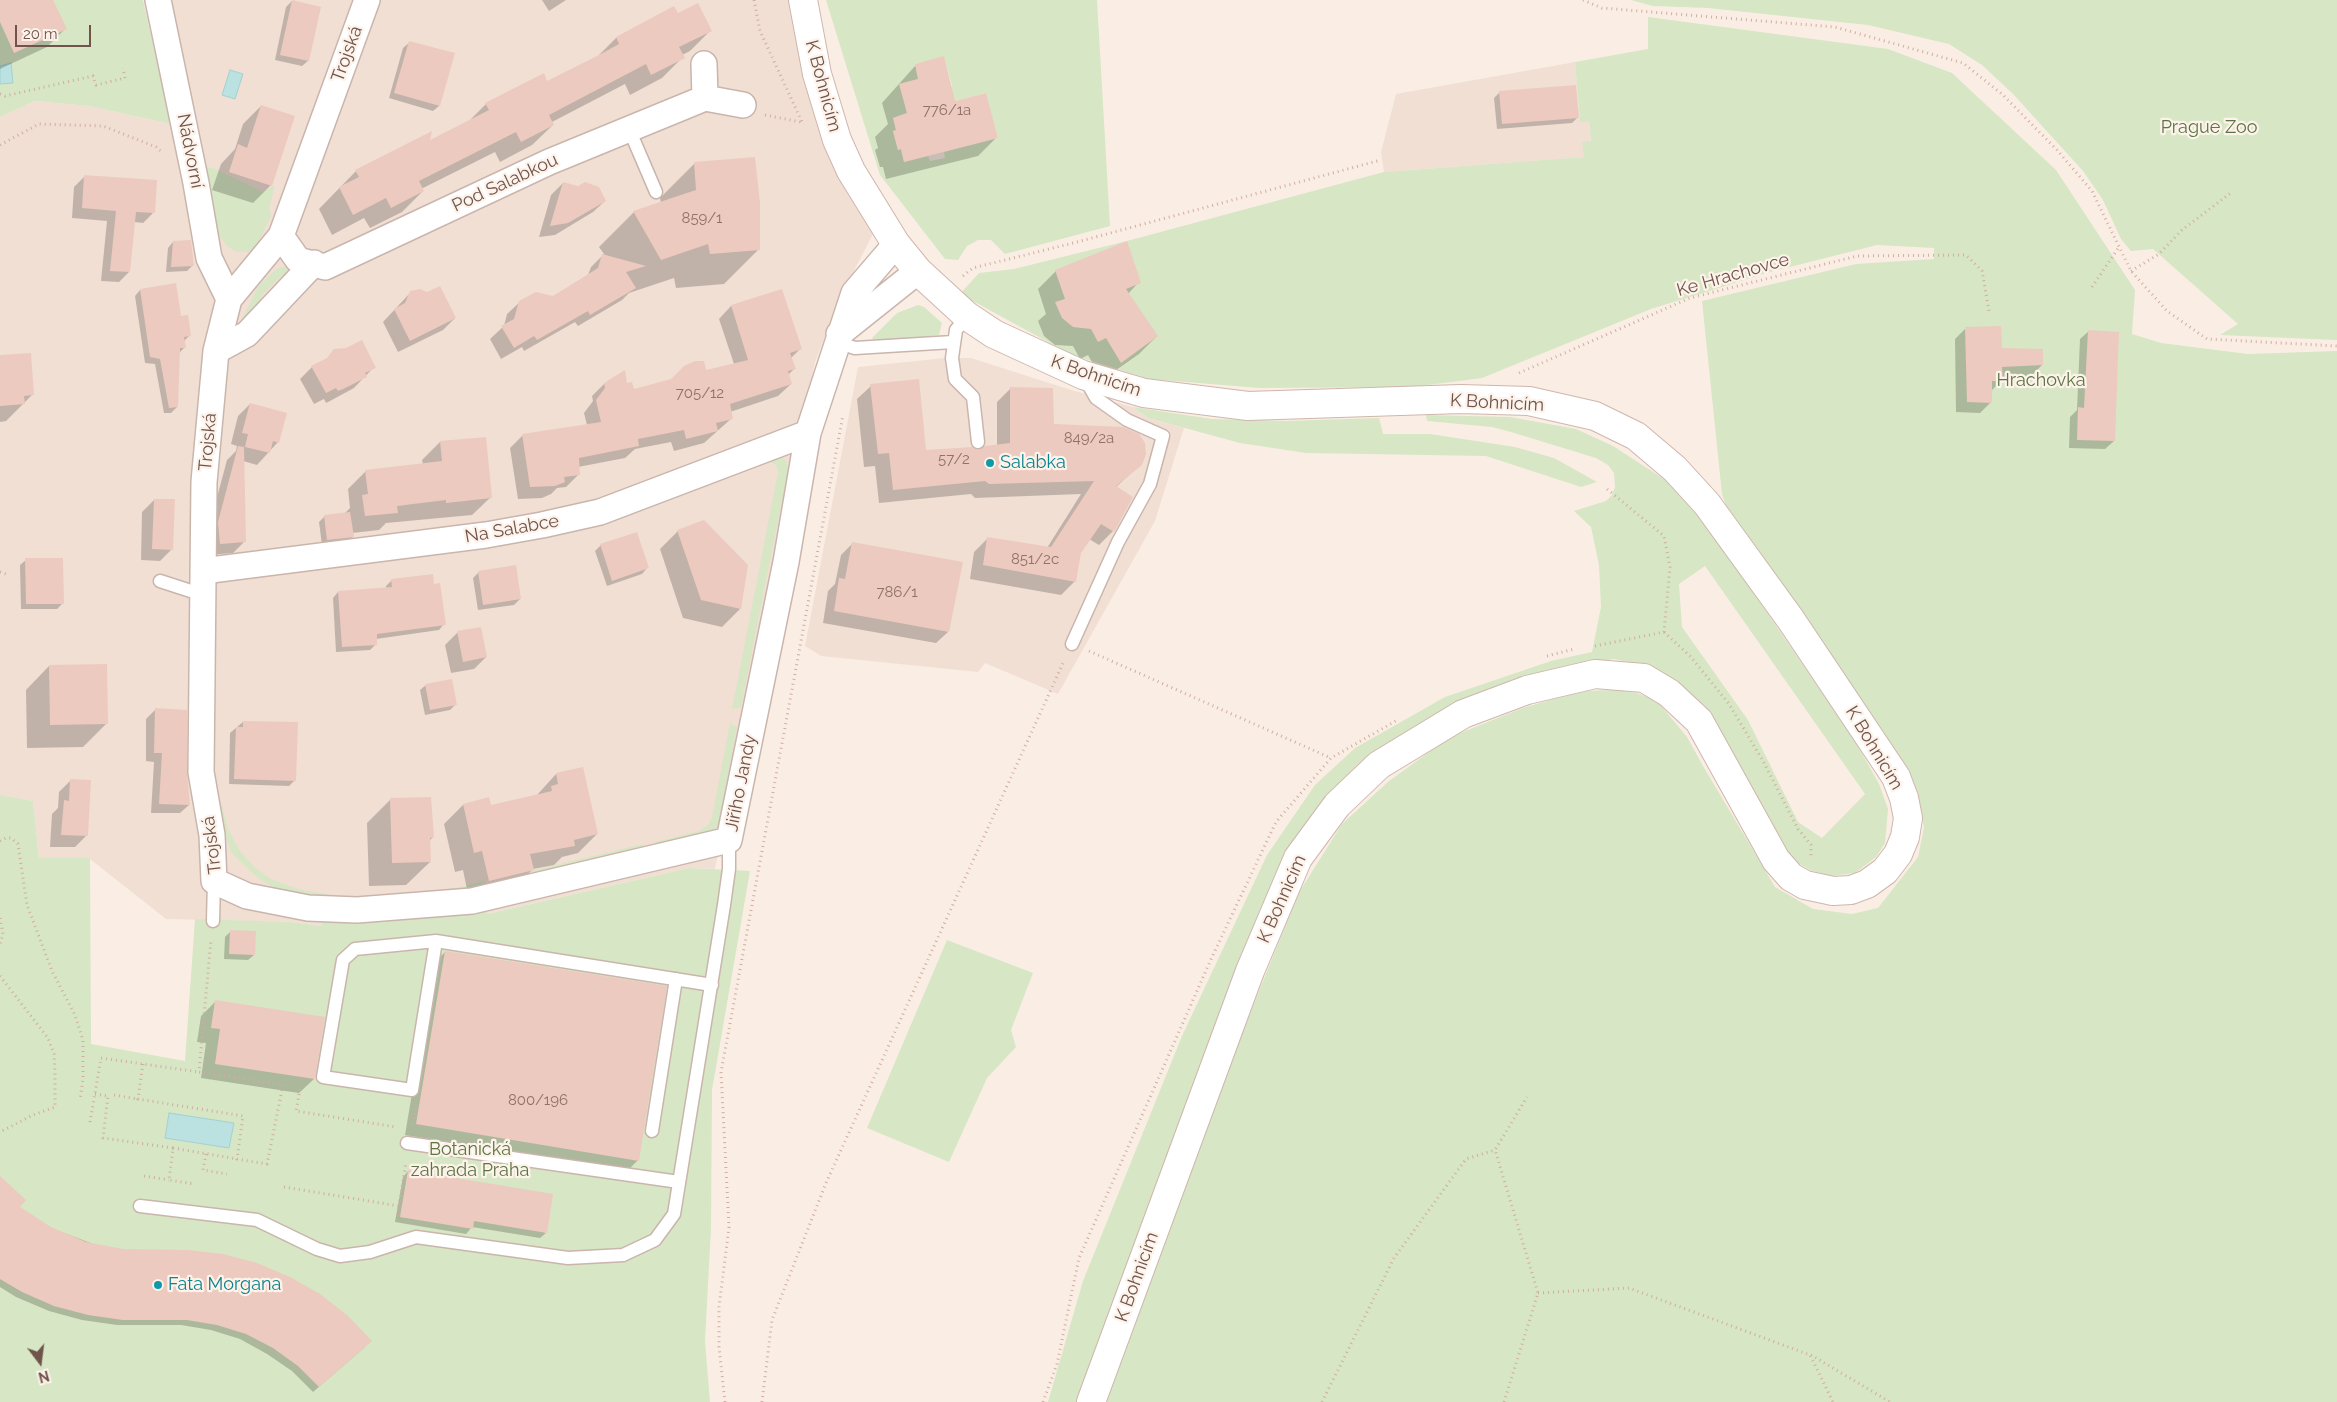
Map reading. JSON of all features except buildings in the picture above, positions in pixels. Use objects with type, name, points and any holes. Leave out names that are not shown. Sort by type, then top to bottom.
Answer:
[{"type":"street","name":"Nádvorní","points":[[158,0],[196,184],[209,258],[229,299]]},
{"type":"street","name":"Trojská","points":[[247,896],[214,881],[212,835],[201,772],[204,482],[216,351],[229,299],[281,236],[367,0]]},
{"type":"street","name":"K Bohnicím","points":[[803,0],[817,74],[837,140],[851,171],[896,244],[918,271],[941,294],[968,316],[994,334],[1083,375],[1144,394],[1248,406],[1462,399],[1529,401],[1595,416],[1636,436],[1675,468],[1706,504],[1818,660],[1896,777],[1904,798],[1908,818],[1906,838],[1898,854],[1885,871],[1867,884],[1850,890],[1833,891],[1805,885],[1791,877],[1776,860],[1699,721],[1669,693],[1644,678],[1595,674],[1527,690],[1463,714],[1379,764],[1337,805],[1298,858],[1250,970],[1091,1402]]},
{"type":"street","points":[[704,64],[704,98],[743,105]]},
{"type":"street","name":"Pod Salabkou","points":[[314,264],[325,266],[549,162],[704,98]]},
{"type":"street","points":[[216,351],[247,334],[314,264],[298,260],[281,236]]},
{"type":"street","name":"Jiřího Jandy","points":[[247,896],[308,908],[357,910],[472,901],[730,840],[786,562],[808,433],[844,341],[850,287],[896,244]]},
{"type":"street","points":[[844,341],[918,271]]},
{"type":"street","name":"Na Salabce","points":[[203,583],[542,525],[600,512],[808,433]]},
{"type":"lane","points":[[629,130],[656,192]]},
{"type":"lane","points":[[968,316],[956,330],[953,342],[955,379],[974,398],[978,442]]},
{"type":"lane","points":[[844,341],[953,342]]},
{"type":"lane","points":[[1072,644],[1118,542],[1150,484],[1163,436],[1127,420],[1096,398],[1083,375]]},
{"type":"lane","points":[[160,581],[203,583]]},
{"type":"lane","points":[[140,1206],[257,1220],[317,1249],[340,1256],[370,1252],[416,1237],[568,1258],[623,1254],[655,1240],[674,1214],[728,881],[730,840]]},
{"type":"lane","points":[[213,921],[214,881]]},
{"type":"lane","points":[[436,941],[412,1090],[323,1077],[343,960],[355,949],[436,941],[712,984]]},
{"type":"lane","points":[[652,1131],[676,979]]},
{"type":"lane","points":[[406,1143],[679,1182]]},
{"type":"path","points":[[1583,0],[1602,8],[1835,27],[1963,63],[2004,94],[2092,191],[2131,271],[2167,312],[2207,339],[2337,346]]},
{"type":"path","points":[[0,94],[5,96],[94,76],[96,85],[126,78],[123,68]]},
{"type":"path","points":[[743,105],[749,113],[801,122]]},
{"type":"path","points":[[0,145],[39,124],[103,126],[156,147],[196,184]]},
{"type":"path","points":[[941,294],[973,268],[1381,160]]},
{"type":"path","points":[[2131,271],[2159,254],[2182,230],[2232,192]]},
{"type":"path","points":[[2092,287],[2119,246]]},
{"type":"path","name":"Ke Hrachovce","points":[[1515,375],[1690,298],[1856,256],[1966,254],[1982,271],[1989,311]]},
{"type":"path","points":[[725,1402],[719,1347],[719,1307],[729,1227],[722,1072],[844,406]]},
{"type":"path","points":[[1606,489],[1664,536],[1670,567],[1664,632]]},
{"type":"path","points":[[0,572],[9,575]]},
{"type":"path","points":[[1664,632],[1691,657],[1729,704],[1763,761],[1798,829],[1811,846],[1810,864],[1805,885]]},
{"type":"path","points":[[1593,646],[1664,632]]},
{"type":"path","points":[[762,1402],[772,1320],[826,1183],[1072,644],[1331,758]]},
{"type":"path","points":[[1541,658],[1576,649]]},
{"type":"path","points":[[1043,1402],[1057,1364],[1080,1258],[1212,957],[1276,822],[1331,758],[1404,716]]},
{"type":"path","points":[[0,841],[11,838],[18,844],[27,905],[52,972],[75,1014],[83,1040],[83,1079],[80,1100]]},
{"type":"path","points":[[0,918],[3,934],[0,944]]},
{"type":"path","points":[[199,1072],[213,921]]},
{"type":"path","points":[[0,976],[48,1038],[54,1054],[55,1072],[55,1107],[33,1115],[0,1132]]},
{"type":"path","points":[[90,1122],[101,1058],[283,1085],[268,1164],[103,1138],[108,1096],[95,1094]]},
{"type":"path","points":[[138,1099],[143,1064]]},
{"type":"path","points":[[300,1089],[296,1111],[402,1128]]},
{"type":"path","points":[[114,1095],[243,1116],[237,1159]]},
{"type":"path","points":[[1322,1402],[1394,1258],[1466,1159],[1495,1150],[1528,1097]]},
{"type":"path","points":[[413,1125],[417,1101]]},
{"type":"path","points":[[169,1180],[173,1148]]},
{"type":"path","points":[[1495,1150],[1538,1293],[1504,1402]]},
{"type":"path","points":[[206,1154],[203,1170],[227,1174]]},
{"type":"path","points":[[403,1241],[396,1225],[405,1170]]},
{"type":"path","points":[[144,1176],[195,1184]]},
{"type":"path","points":[[284,1187],[399,1206]]},
{"type":"path","points":[[1538,1293],[1628,1288],[1810,1355],[1890,1402]]},
{"type":"path","points":[[1810,1355],[1833,1402]]},
{"type":"shaded area","points":[[167,0],[791,0],[822,134],[847,193],[874,232],[841,296],[815,362],[715,869],[689,868],[486,914],[322,926],[291,922],[166,919],[90,859],[39,858],[33,801],[0,795],[0,117],[35,101],[89,106],[171,124]]},
{"type":"shaded area","points":[[1575,62],[1580,121],[1589,121],[1591,142],[1584,157],[1384,172],[1381,152],[1396,94]]},
{"type":"shaded area","points":[[945,358],[971,358],[1071,390],[1133,407],[1148,418],[1184,428],[1155,521],[1058,694],[985,663],[978,672],[821,656],[805,646],[858,367]]},
{"type":"green space","points":[[0,0],[143,0],[171,124],[89,106],[35,101],[0,117]]},
{"type":"green space","points":[[826,0],[1097,0],[1110,226],[1005,254],[991,240],[978,240],[967,246],[958,260],[945,259],[880,175]],"holes":[[[944,57],[952,86],[942,89],[941,105],[985,93],[998,138],[944,152],[945,158],[930,161],[928,156],[904,162],[901,149],[898,150],[893,132],[896,130],[893,118],[907,113],[900,84],[918,79],[915,64]]]},
{"type":"green space","name":"Prague Zoo","points":[[1631,0],[2337,0],[2337,340],[2220,335],[2238,324],[2153,249],[2131,251],[2121,239],[2103,200],[2083,171],[2013,94],[1982,65],[1949,44],[1868,25],[1708,8],[1653,6]]},
{"type":"green space","name":"Hrachovka","points":[[1648,17],[1888,49],[1952,73],[2056,170],[2135,290],[2132,334],[2161,343],[2248,354],[2337,351],[2337,1402],[1103,1402],[1229,1066],[1298,894],[1342,824],[1389,781],[1450,737],[1523,708],[1580,691],[1616,690],[1637,693],[1657,701],[1687,737],[1775,887],[1813,909],[1852,914],[1878,908],[1918,857],[1924,827],[1916,789],[1760,552],[1726,505],[1722,494],[1702,301],[1856,264],[1934,259],[1934,248],[1877,245],[1770,272],[1651,309],[1482,378],[1412,387],[1259,388],[1150,379],[1072,355],[960,294],[979,273],[1014,269],[1127,241],[1384,172],[1584,157],[1582,142],[1591,141],[1589,121],[1580,122],[1575,62],[1648,49]]},
{"type":"green space","points":[[207,167],[213,168],[263,192],[275,185],[269,207],[271,216],[256,247],[248,252],[236,252],[227,246],[217,233],[204,173]]},
{"type":"green space","points":[[292,264],[295,268],[287,279],[281,276],[261,296],[266,301],[247,322],[242,319],[258,287],[276,269]]},
{"type":"green space","points":[[918,305],[924,307],[942,323],[939,335],[877,343],[872,338],[897,313]]},
{"type":"green space","points":[[1133,407],[1212,419],[1285,421],[1379,418],[1383,434],[1430,434],[1515,447],[1554,458],[1597,482],[1581,487],[1486,456],[1306,453],[1240,443],[1148,418]]},
{"type":"green space","points":[[1426,415],[1510,417],[1576,429],[1613,446],[1667,481],[1712,532],[1855,741],[1879,784],[1888,809],[1885,843],[1876,857],[1855,873],[1831,876],[1810,870],[1798,863],[1787,852],[1651,667],[1614,659],[1537,673],[1469,699],[1343,781],[1079,1402],[1048,1402],[1083,1281],[1182,1036],[1267,855],[1315,785],[1355,748],[1445,697],[1551,661],[1592,652],[1601,607],[1599,565],[1591,527],[1574,511],[1606,501],[1612,495],[1615,487],[1614,473],[1608,465],[1596,458],[1511,432],[1492,427],[1427,421]],"holes":[[[1705,566],[1865,794],[1822,838],[1798,822],[1748,720],[1682,627],[1679,584]]]},
{"type":"green space","points":[[774,454],[786,460],[788,470],[741,707],[732,709],[778,472],[776,465],[771,462]]},
{"type":"green space","points":[[730,723],[737,727],[718,828],[715,831],[657,846],[655,842],[699,831],[708,825],[712,817]]},
{"type":"green space","name":"Botanická zahrada Praha","points":[[0,795],[33,801],[39,858],[90,858],[91,1044],[185,1061],[195,919],[291,922],[322,926],[323,917],[484,904],[487,914],[689,868],[750,871],[712,1090],[711,1228],[705,1341],[710,1402],[0,1402]]},
{"type":"green space","points":[[218,805],[222,805],[228,829],[240,851],[254,867],[271,879],[298,889],[336,896],[376,897],[297,897],[259,879],[231,852],[221,823]]},
{"type":"green space","points":[[643,844],[642,851],[534,875],[531,871]]},
{"type":"green space","points":[[485,881],[483,888],[410,895],[460,887]]},
{"type":"green space","points":[[947,940],[1033,973],[1011,1030],[1016,1047],[987,1078],[949,1162],[867,1128]]},
{"type":"water","points":[[11,63],[13,83],[0,84],[0,66]]},
{"type":"water","points":[[230,70],[243,74],[235,99],[222,95]]},
{"type":"water","points":[[169,1113],[234,1123],[229,1148],[165,1138]]},
{"type":"place","name":"Salabka","points":[[990,463]]},
{"type":"place","name":"Fata Morgana","points":[[158,1285]]}]
